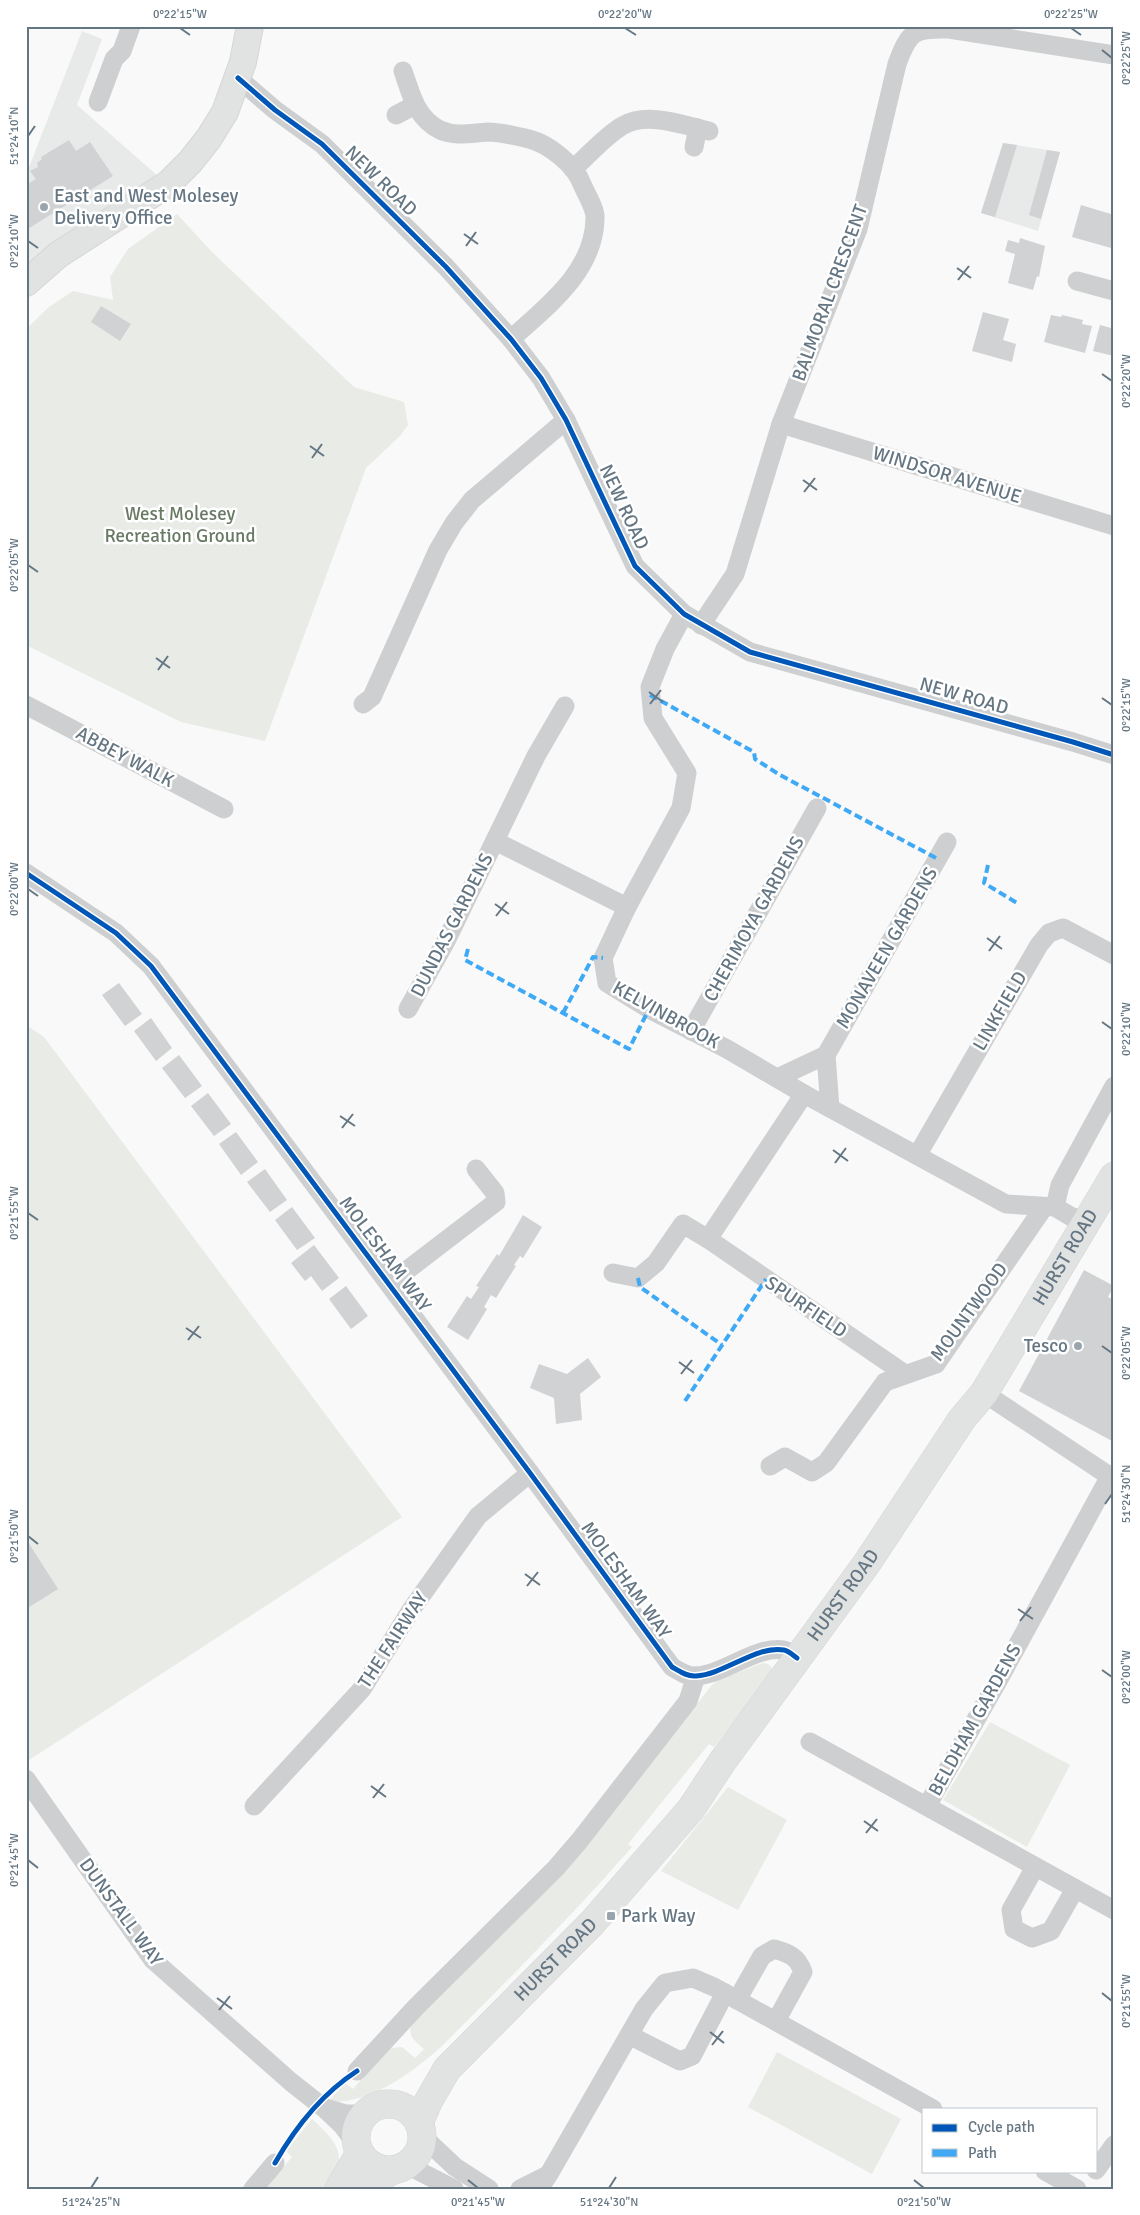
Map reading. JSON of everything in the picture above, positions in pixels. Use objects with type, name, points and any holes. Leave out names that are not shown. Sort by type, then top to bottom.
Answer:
[{"type":"main road","points":[[26,283],[48,263],[75,243],[142,201],[178,174],[205,144],[218,124],[234,89],[247,46],[250,26]]},
{"type":"main road","name":"HURST ROAD","points":[[420,2129],[429,2100],[447,2069],[592,1923],[690,1809],[867,1563],[962,1419],[984,1393],[1114,1176]]},
{"type":"main road","name":"HURST ROAD","points":[[372,2110],[447,2069]]},
{"type":"main road","points":[[339,2189],[358,2149],[357,2128],[372,2110],[389,2104],[400,2106],[410,2112],[420,2129],[418,2152],[400,2167],[362,2189]]},
{"type":"main road","points":[[358,2149],[373,2166],[381,2169],[400,2167]]},
{"type":"street","points":[[98,102],[114,59],[122,52],[132,26]]},
{"type":"street","name":"BALMORAL CRESCENT","points":[[700,625],[735,574],[781,424],[858,229],[897,64],[904,47],[911,37],[921,29],[949,29],[1114,55]]},
{"type":"street","points":[[403,71],[415,105],[425,120],[440,130],[458,135],[490,132],[531,139],[560,155],[581,180],[596,218],[589,253],[564,290],[511,339]]},
{"type":"street","name":"NEW ROAD","points":[[234,89],[275,110],[322,144],[446,267],[511,339],[541,378],[566,420],[635,566],[684,614],[700,625],[750,652],[1114,755]]},
{"type":"street","points":[[396,115],[415,105]]},
{"type":"street","points":[[573,169],[623,125],[644,120],[666,121],[703,130],[694,147]]},
{"type":"street","points":[[1077,281],[1114,291]]},
{"type":"street","points":[[363,704],[372,696],[438,550],[454,523],[472,500],[566,420]]},
{"type":"street","name":"WINDSOR AVENUE","points":[[781,424],[1114,526]]},
{"type":"street","name":"KELVINBROOK","points":[[684,614],[665,649],[650,687],[653,718],[687,773],[681,808],[626,907],[603,958],[606,982],[649,1009],[918,1154],[1006,1204],[1049,1207],[1088,1222]]},
{"type":"street","name":"ABBEY WALK","points":[[26,705],[224,809]]},
{"type":"street","name":"DUNDAS GARDENS","points":[[408,1009],[446,941],[536,756],[564,706]]},
{"type":"street","name":"CHERIMOYA GARDENS","points":[[691,1031],[817,808]]},
{"type":"street","name":"DUNDAS GARDENS","points":[[495,841],[626,907]]},
{"type":"street","name":"MONAVEEN GARDENS","points":[[826,1055],[947,842]]},
{"type":"street","name":"MOLESHAM WAY","points":[[26,873],[116,933],[151,966],[530,1473],[672,1667],[684,1674],[696,1676]]},
{"type":"street","name":"LINKFIELD","points":[[918,1154],[1039,945],[1049,933],[1063,928],[1114,955]]},
{"type":"street","points":[[777,1078],[826,1055],[830,1108]]},
{"type":"street","points":[[1049,1207],[1114,1086]]},
{"type":"street","points":[[708,1239],[804,1094]]},
{"type":"street","points":[[389,1284],[496,1202],[495,1193],[476,1169]]},
{"type":"street","name":"MOUNTWOOD","points":[[770,1466],[785,1457],[812,1472],[826,1463],[885,1382],[936,1364],[1049,1207]]},
{"type":"street","name":"SPURFIELD","points":[[613,1273],[638,1278],[656,1262],[684,1224],[905,1374]]},
{"type":"street","points":[[984,1393],[1112,1478]]},
{"type":"street","name":"THE FAIRWAY","points":[[254,1806],[362,1689],[411,1610],[478,1516],[530,1473]]},
{"type":"street","name":"BELDHAM GARDENS","points":[[927,1806],[1112,1478]]},
{"type":"street","points":[[357,2071],[416,2007],[556,1868],[580,1840],[688,1700],[696,1676],[712,1672],[769,1650],[786,1650],[798,1658]]},
{"type":"street","points":[[810,1742],[1114,1910]]},
{"type":"street","name":"DUNSTALL WAY","points":[[26,1779],[152,1960],[291,2082],[342,2124],[358,2149]]},
{"type":"street","points":[[1035,1867],[1011,1910],[1014,1929],[1032,1938],[1052,1931],[1075,1889]]},
{"type":"street","points":[[629,2035],[680,2061],[692,2056],[731,1997],[762,1956],[774,1949],[788,1952],[800,1962],[803,1972],[776,2021]]},
{"type":"street","points":[[520,2189],[544,2182],[644,2009],[665,1983],[693,1978],[776,2021],[931,2108]]},
{"type":"street","name":"DUNSTALL WAY","points":[[324,2108],[346,2114],[372,2110]]},
{"type":"street","points":[[420,2129],[455,2167],[489,2189]]},
{"type":"street","points":[[1098,2168],[1113,2147]]},
{"type":"street","points":[[253,2189],[276,2163]]},
{"type":"street","points":[[400,2167],[454,2189]]},
{"type":"street","points":[[1047,2172],[1077,2189]]},
{"type":"street","points":[[1084,2189],[1095,2172]]},
{"type":"shaded area","points":[[82,31],[102,39],[77,105],[159,177],[43,250],[26,267],[26,175]]},
{"type":"shaded area","points":[[1003,143],[1060,152],[1038,231],[981,213]]},
{"type":"green space","name":"West Molesey Recreation Ground","points":[[177,214],[212,252],[354,387],[404,402],[408,425],[400,436],[366,468],[265,741],[181,722],[26,645],[26,329],[49,307],[73,291],[113,300],[110,277],[128,249]]},
{"type":"green space","points":[[26,1025],[44,1037],[402,1517],[26,1762]]},
{"type":"green space","points":[[763,1663],[768,1664],[772,1668],[771,1673],[714,1747],[709,1744],[628,1844],[632,1847],[562,1924],[489,1999],[440,2048],[416,2068],[388,2086],[359,2098],[328,2102],[345,2083],[353,2089],[390,2048],[402,2047],[415,2058],[424,2049],[411,2034],[410,2027],[412,2023],[573,1860],[712,1685],[718,1680]]},
{"type":"green space","points":[[990,1722],[1070,1765],[1027,1847],[943,1800]]},
{"type":"green space","points":[[728,1787],[787,1820],[738,1910],[661,1871]]},
{"type":"green space","points":[[777,2052],[901,2119],[872,2174],[748,2107]]},
{"type":"green space","points":[[312,2119],[329,2135],[338,2151],[338,2169],[333,2178],[325,2189],[264,2189],[292,2157],[286,2151]]},
{"type":"building","name":"East and West Molesey Delivery Office","points":[[69,140],[76,151],[90,142],[113,176],[26,230],[26,185],[36,179],[30,171],[38,167],[37,163],[42,159],[41,157]]},
{"type":"building","points":[[1003,143],[1017,145],[995,217],[981,213]]},
{"type":"building","points":[[1047,150],[1060,152],[1041,219],[1029,215]]},
{"type":"building","points":[[1081,205],[1114,215],[1114,240],[1111,248],[1072,237]]},
{"type":"building","points":[[1020,238],[1045,246],[1039,277],[1037,276],[1033,290],[1008,283],[1015,254],[1005,251],[1008,240],[1019,243]]},
{"type":"building","points":[[101,306],[131,324],[120,341],[91,322]]},
{"type":"building","points":[[983,312],[1009,319],[1003,340],[1016,344],[1012,362],[972,351]]},
{"type":"building","points":[[1051,315],[1061,317],[1062,315],[1083,320],[1082,324],[1092,326],[1085,353],[1044,342]]},
{"type":"building","points":[[1100,325],[1111,328],[1114,325],[1114,356],[1093,351]]},
{"type":"building","points":[[119,983],[142,1014],[125,1026],[102,995]]},
{"type":"building","points":[[151,1018],[172,1048],[156,1061],[134,1031]]},
{"type":"building","points":[[179,1055],[202,1086],[185,1098],[162,1068]]},
{"type":"building","points":[[208,1093],[231,1124],[214,1136],[191,1106]]},
{"type":"building","points":[[236,1132],[258,1162],[241,1175],[219,1144]]},
{"type":"building","points":[[265,1169],[287,1200],[270,1212],[247,1182]]},
{"type":"building","points":[[292,1207],[315,1238],[297,1250],[275,1220]]},
{"type":"building","points":[[523,1215],[542,1227],[523,1258],[520,1256],[514,1265],[516,1266],[496,1298],[491,1295],[484,1307],[487,1309],[468,1340],[447,1327],[467,1296],[471,1299],[479,1287],[476,1286],[497,1254],[499,1256]]},
{"type":"building","points":[[314,1245],[339,1278],[322,1291],[311,1276],[305,1281],[291,1263]]},
{"type":"building","name":"Tesco","points":[[1084,1270],[1114,1286],[1108,1297],[1114,1300],[1114,1442],[1019,1391]]},
{"type":"building","points":[[346,1286],[368,1316],[351,1329],[329,1299]]},
{"type":"building","points":[[588,1358],[601,1377],[580,1394],[582,1420],[556,1424],[554,1398],[530,1388],[539,1364],[567,1374]]},
{"type":"building","points":[[26,1539],[58,1589],[26,1609]]},
{"type":"marked path","points":[[650,695],[754,752],[755,759],[780,775],[938,859]]},
{"type":"marked path","points":[[988,865],[984,883],[1017,903]]},
{"type":"marked path","points":[[468,949],[465,960],[629,1049],[649,1009]]},
{"type":"marked path","points":[[563,1013],[593,957],[603,958]]},
{"type":"marked path","points":[[638,1278],[640,1287],[722,1345]]},
{"type":"marked path","points":[[685,1401],[766,1279]]},
{"type":"cycle path","points":[[238,78],[275,110],[322,144],[446,267],[511,339],[541,378],[566,420],[635,566],[684,614],[750,652],[1114,755]]},
{"type":"cycle path","points":[[26,873],[116,933],[151,966],[530,1473],[672,1667],[686,1675],[696,1676],[707,1674],[763,1652],[774,1650],[790,1652],[797,1658]]},
{"type":"cycle path","points":[[275,2163],[291,2137],[311,2112],[333,2090],[357,2071]]},
{"type":"place","name":"East and West Molesey Delivery Office","points":[[44,207]]},
{"type":"place","name":"Tesco","points":[[1078,1346]]},
{"type":"place","name":"Park Way","points":[[611,1916]]}]
